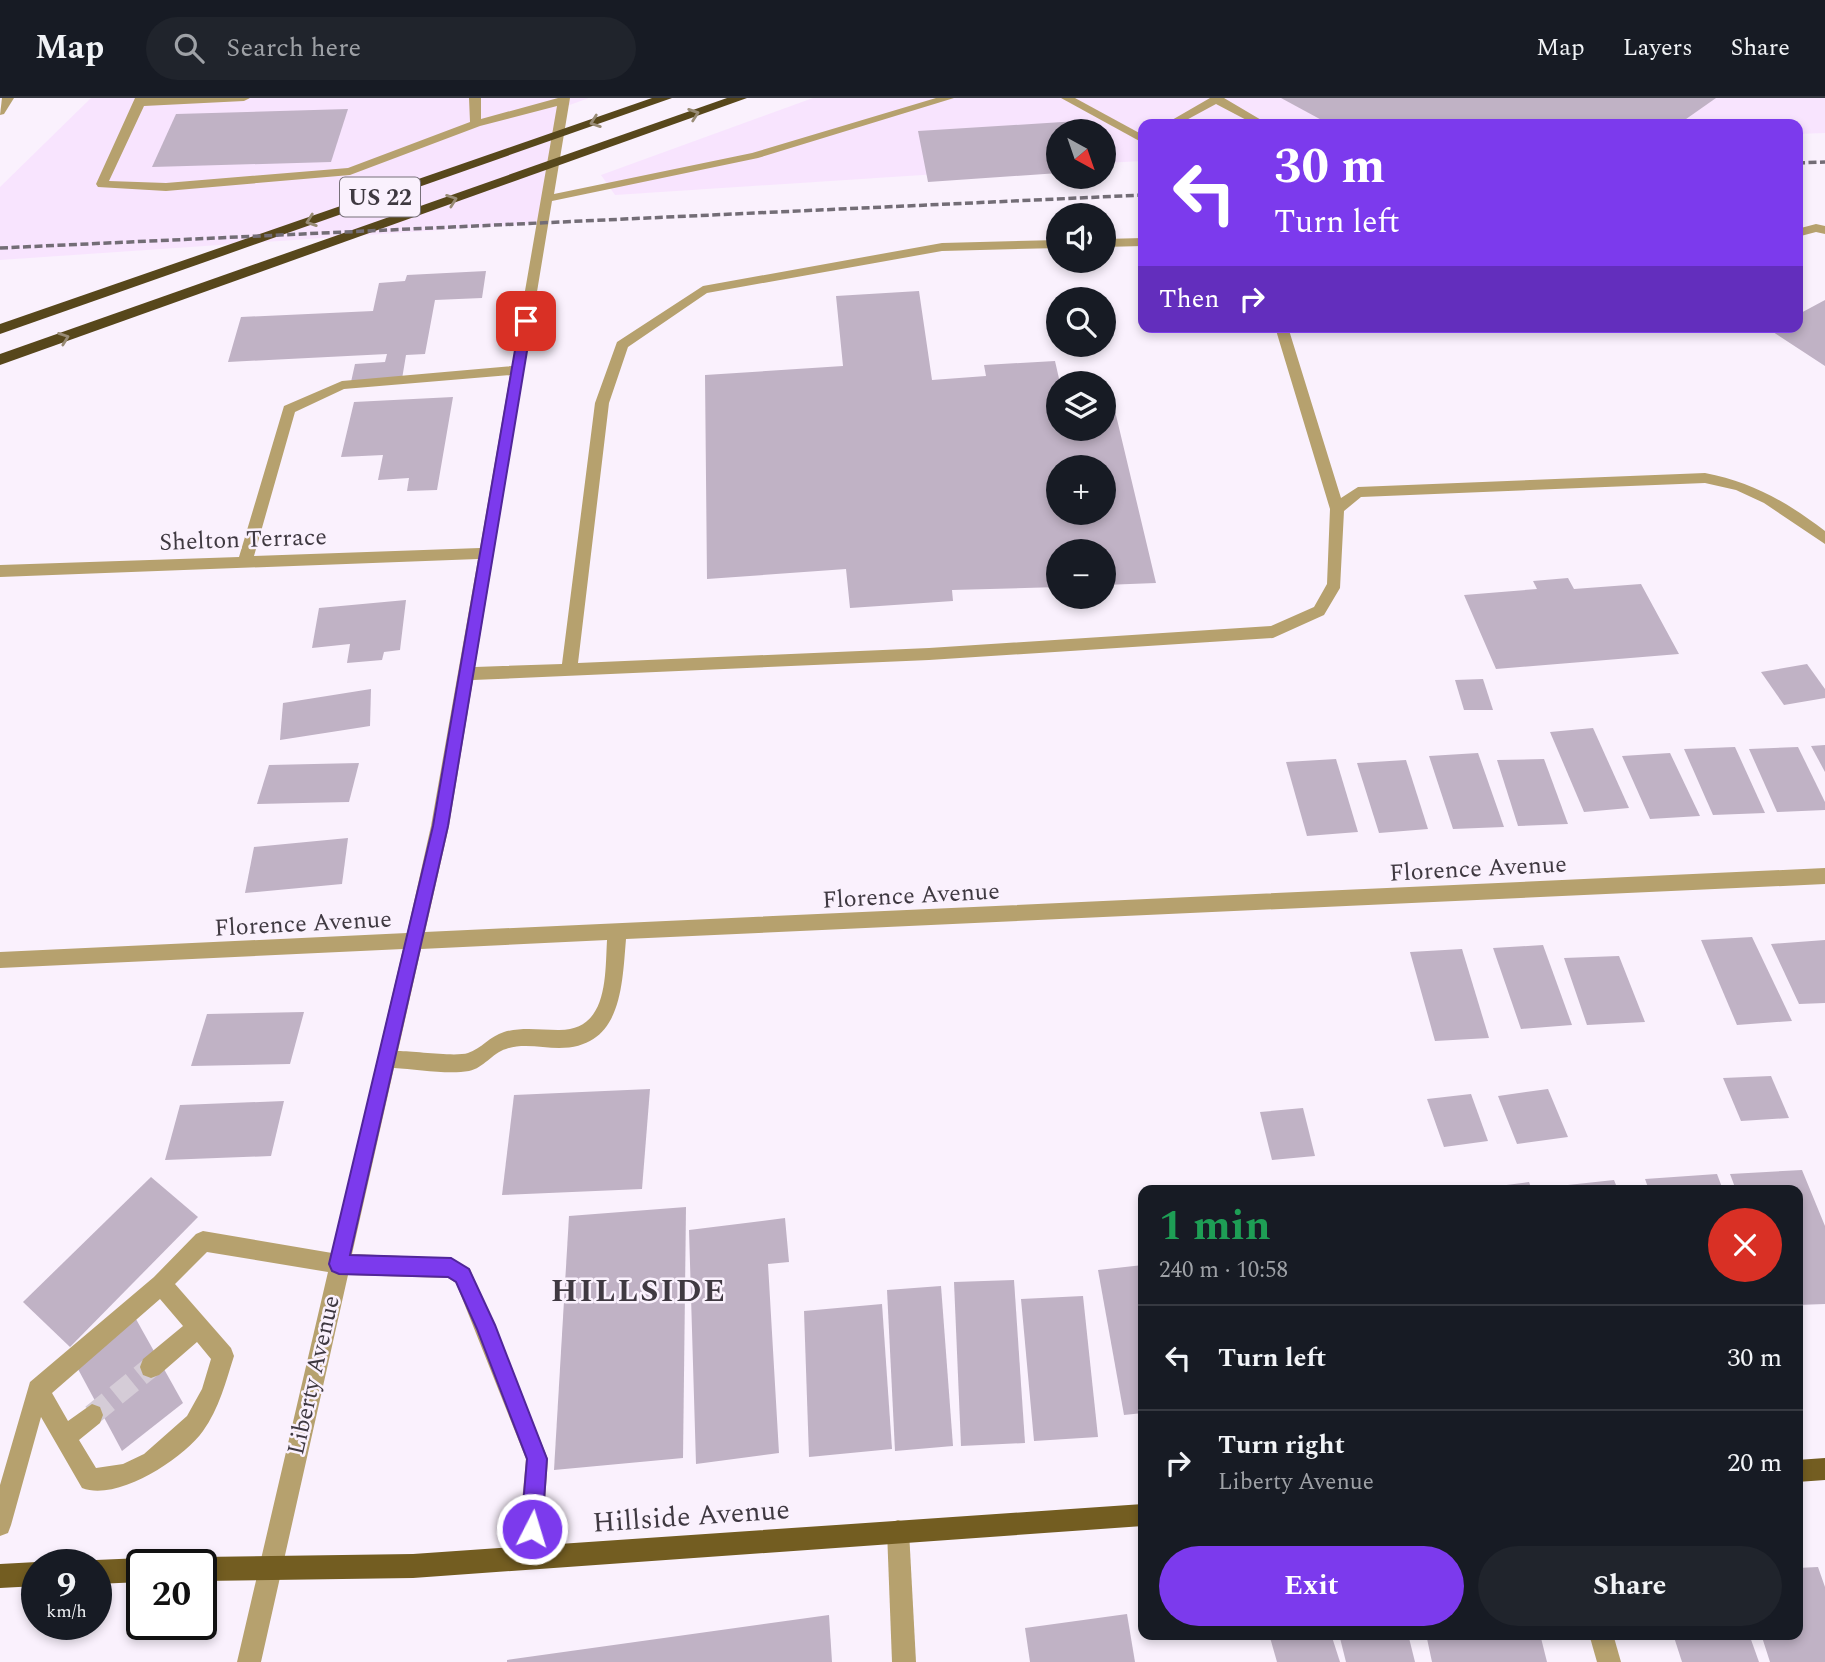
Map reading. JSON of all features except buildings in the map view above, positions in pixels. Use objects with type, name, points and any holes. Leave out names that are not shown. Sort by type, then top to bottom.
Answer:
[{"type":"highway","name":"US 22","points":[[0,360],[740,98]]},
{"type":"highway","name":"US 22","points":[[0,329],[663,99]]},
{"type":"main road","points":[[1803,1471],[1825,1469]]},
{"type":"main road","name":"Hillside Avenue","points":[[217,1570],[413,1566],[1138,1515]]},
{"type":"main road","points":[[0,1576],[21,1575]]},
{"type":"street","points":[[0,112],[8,98]]},
{"type":"street","points":[[244,98],[140,100],[102,184],[166,187],[350,171],[476,124],[564,99]]},
{"type":"street","points":[[475,98],[476,124]]},
{"type":"street","points":[[546,199],[754,156],[948,98]]},
{"type":"street","points":[[1068,98],[1138,137]]},
{"type":"street","name":"Liberty Avenue","points":[[249,1662],[440,826],[564,99]]},
{"type":"street","points":[[1180,119],[1217,99],[1253,119]]},
{"type":"street","points":[[1803,231],[1816,228],[1825,230]]},
{"type":"street","points":[[1116,243],[1138,242]]},
{"type":"street","points":[[569,670],[602,403],[622,345],[703,290],[942,247],[1046,244]]},
{"type":"street","points":[[466,674],[929,654],[1273,632],[1319,611],[1335,584],[1337,509],[1283,333]]},
{"type":"street","points":[[245,562],[289,410],[342,384],[518,370]]},
{"type":"street","points":[[1337,509],[1358,492],[1705,478],[1736,483],[1761,494],[1825,539]]},
{"type":"street","name":"Shelton Terrace","points":[[0,571],[487,553]]},
{"type":"street","name":"Florence Avenue","points":[[0,960],[1825,876]]},
{"type":"street","points":[[386,1059],[469,1062],[482,1057],[505,1040],[570,1039],[592,1031],[604,1018],[610,1004],[617,933]]},
{"type":"street","points":[[0,1525],[38,1390],[161,1284],[203,1241],[339,1264],[451,1268],[463,1276],[537,1459],[529,1556]]},
{"type":"street","points":[[38,1390],[90,1480],[124,1475],[152,1462],[195,1424],[211,1393],[223,1356],[161,1284]]},
{"type":"street","points":[[151,1367],[199,1327]]},
{"type":"street","points":[[64,1437],[92,1415]]},
{"type":"street","points":[[898,1531],[904,1662]]},
{"type":"street","points":[[1603,1640],[1609,1662]]},
{"type":"shaded area","points":[[91,98],[589,98],[564,107],[542,223],[0,260],[0,187]]},
{"type":"shaded area","points":[[813,98],[1825,98],[1825,133],[1803,134],[1803,119],[1138,119],[1138,161],[1116,162],[1116,119],[1046,119],[1046,167],[615,195],[601,175]]},
{"type":"tunnel","points":[[92,1415],[151,1367]]},
{"type":"railway","points":[[1803,163],[1825,162]]},
{"type":"railway","points":[[0,248],[1138,195]]},
{"type":"district","name":"HILLSIDE","points":[[639,1290]]},
{"type":"route","points":[[526,321],[440,826],[339,1264],[451,1268],[463,1276],[537,1459],[532,1529]]}]
